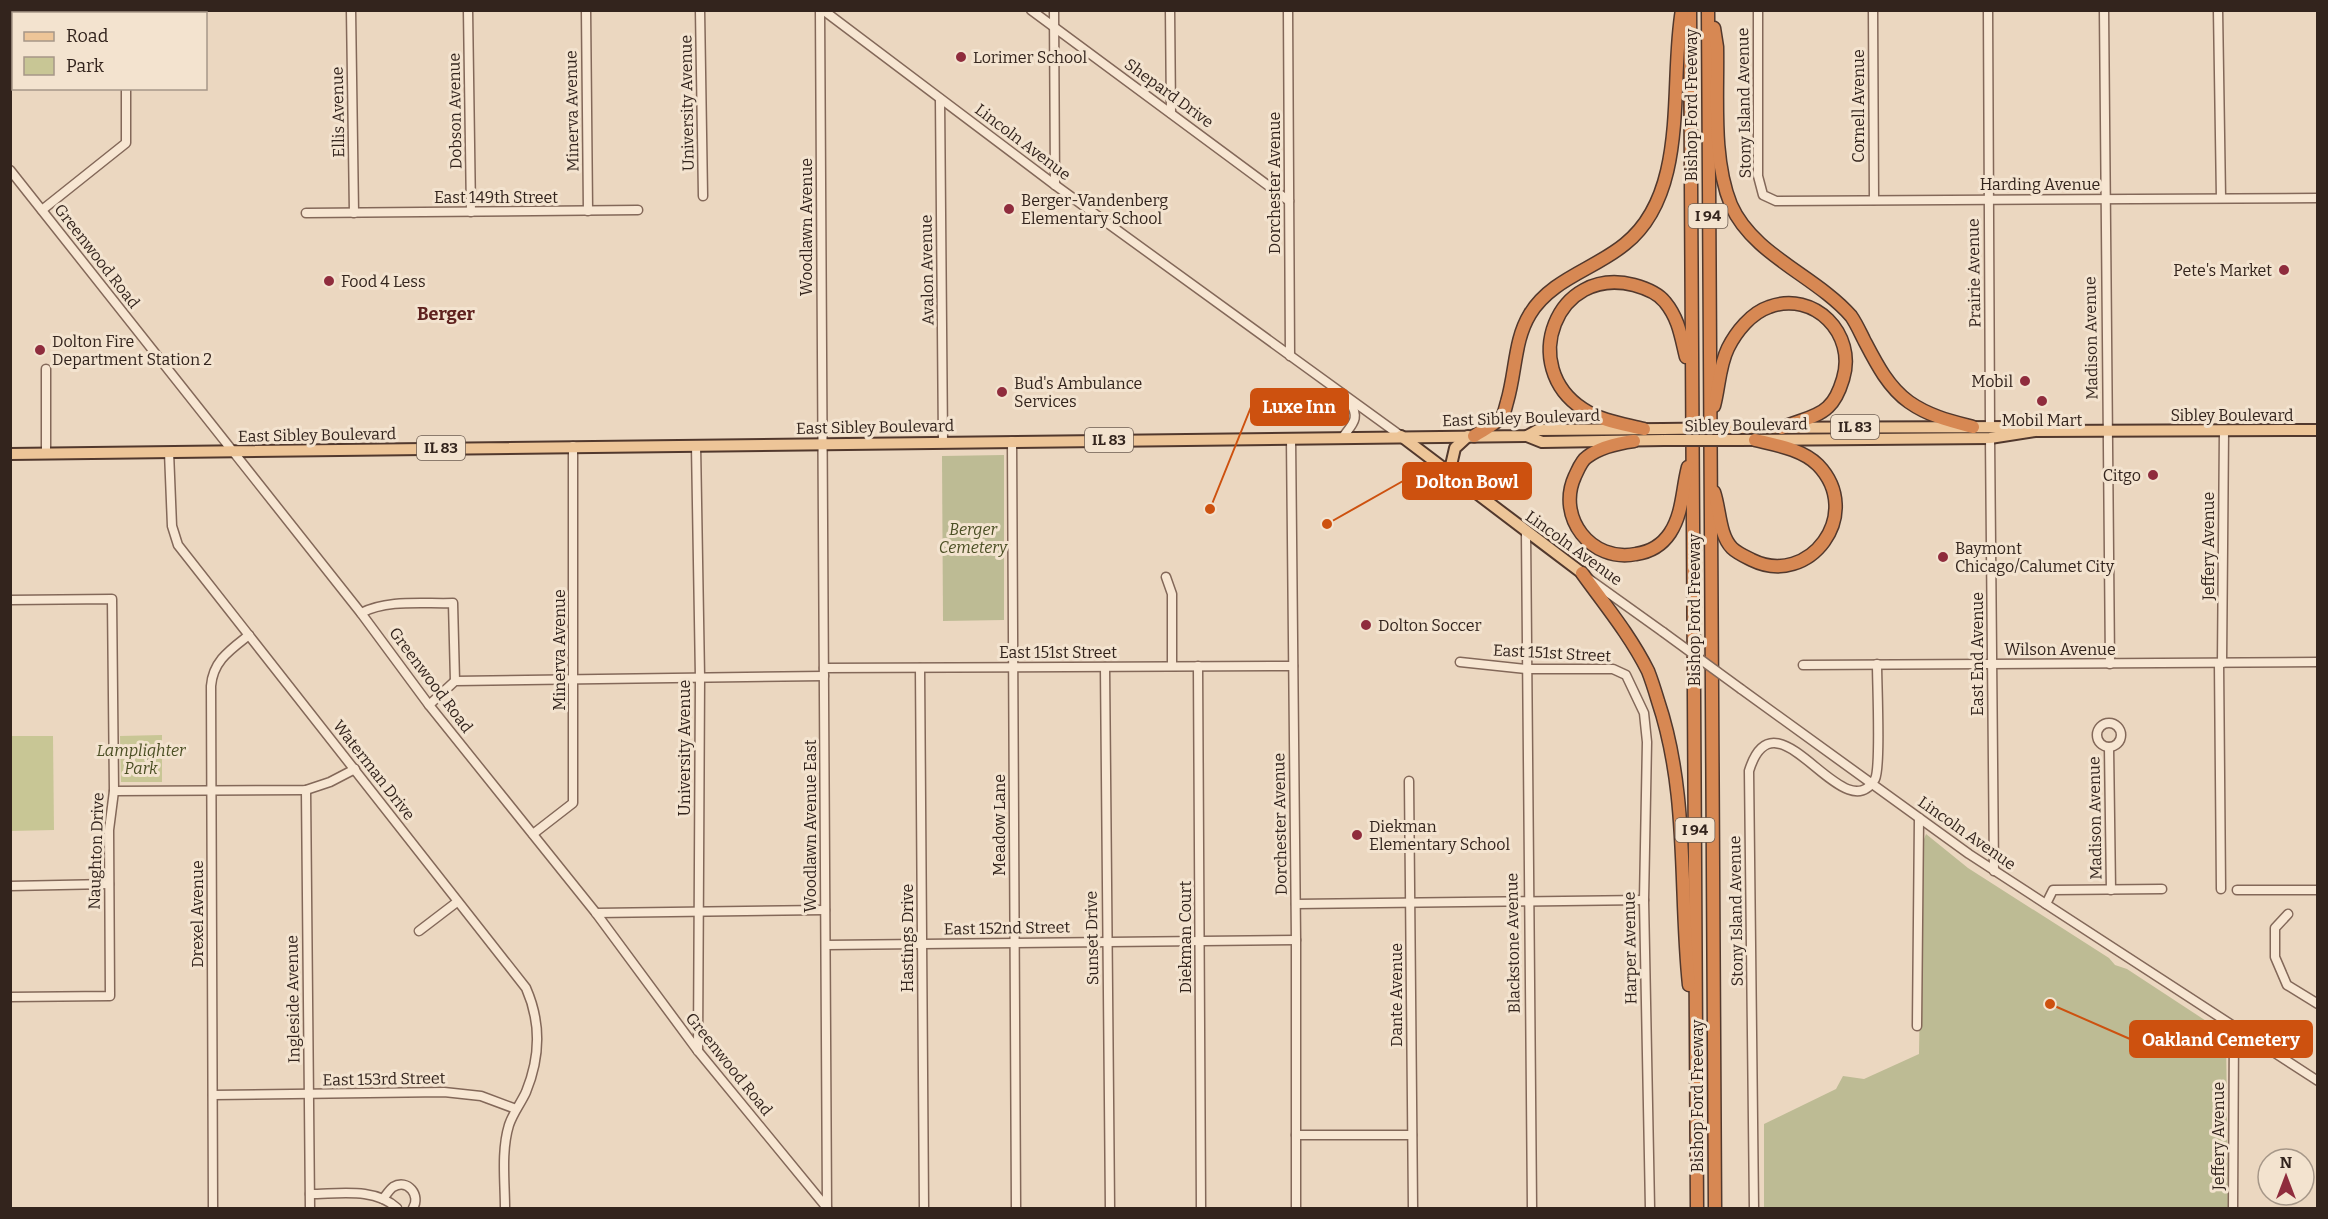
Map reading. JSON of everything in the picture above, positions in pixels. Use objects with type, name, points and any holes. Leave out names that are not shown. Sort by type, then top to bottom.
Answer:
[{"type":"highway","points":[[1471,436],[1493,425],[1503,415],[1510,393],[1521,332],[1531,312],[1544,295],[1626,243],[1652,211],[1667,171],[1672,142],[1682,10]]},
{"type":"highway","name":"Bishop Ford Freeway","points":[[1690,10],[1697,1209]]},
{"type":"highway","points":[[1709,10],[1717,47],[1720,167],[1731,206],[1741,223],[1752,237],[1832,298],[1852,317],[1881,371],[1908,401],[1944,420],[1973,427]]},
{"type":"highway","name":"Bishop Ford Freeway","points":[[1709,10],[1714,1209]]},
{"type":"highway","points":[[1644,429],[1608,420],[1584,409],[1567,395],[1554,378],[1550,357],[1550,338],[1556,319],[1565,304],[1595,285],[1612,282],[1644,288],[1656,294],[1665,301],[1679,325],[1692,380]]},
{"type":"highway","points":[[1709,422],[1726,350],[1738,331],[1750,319],[1768,307],[1786,303],[1803,305],[1831,320],[1841,337],[1846,352],[1846,371],[1840,391],[1828,408],[1782,428]]},
{"type":"highway","points":[[1710,481],[1719,508],[1724,535],[1732,548],[1762,565],[1784,566],[1802,560],[1817,551],[1835,522],[1835,502],[1829,480],[1817,464],[1795,451],[1755,440]]},
{"type":"highway","points":[[1634,441],[1604,448],[1586,457],[1571,484],[1570,514],[1578,528],[1587,541],[1600,551],[1617,555],[1648,552],[1669,535],[1681,507],[1684,481],[1692,452]]},
{"type":"highway","points":[[1582,573],[1632,642],[1648,673],[1664,720],[1676,776],[1681,819],[1686,959],[1696,1058]]},
{"type":"main road","name":"Sibley Boulevard","points":[[1527,436],[1542,442],[1634,441],[1738,434],[1782,428],[1973,427],[1990,433]]},
{"type":"main road","name":"Sibley Boulevard","points":[[1738,434],[1755,440],[1990,433],[2017,427],[2038,431],[2318,430]]},
{"type":"main road","name":"East Sibley Boulevard","points":[[10,454],[1527,436],[1538,430],[1663,429],[1738,434]]},
{"type":"main road","name":"Lincoln Avenue","points":[[1401,436],[1582,573]]},
{"type":"main road","points":[[1449,474],[1455,448],[1471,436]]},
{"type":"street","name":"Ellis Avenue","points":[[351,10],[354,213]]},
{"type":"street","name":"Dobson Avenue","points":[[468,10],[471,212]]},
{"type":"street","name":"Minerva Avenue","points":[[586,10],[588,211]]},
{"type":"street","name":"University Avenue","points":[[700,10],[702,196]]},
{"type":"street","name":"Lincoln Avenue","points":[[821,10],[1055,185],[1401,436]]},
{"type":"street","name":"Woodlawn Avenue","points":[[821,10],[822,443]]},
{"type":"street","name":"Shepard Drive","points":[[1031,10],[1289,201]]},
{"type":"street","points":[[1054,10],[1055,185]]},
{"type":"street","points":[[1170,10],[1170,113]]},
{"type":"street","name":"Dorchester Avenue","points":[[1288,10],[1290,356]]},
{"type":"street","name":"Stony Island Avenue","points":[[1758,10],[1758,176],[1763,195]]},
{"type":"street","name":"Cornell Avenue","points":[[1873,10],[1874,200]]},
{"type":"street","name":"Prairie Avenue","points":[[1988,10],[1990,433]]},
{"type":"street","name":"Madison Avenue","points":[[2104,10],[2110,664]]},
{"type":"street","points":[[2218,10],[2221,198]]},
{"type":"street","points":[[42,210],[126,143],[126,90]]},
{"type":"street","name":"Avalon Avenue","points":[[940,99],[943,442]]},
{"type":"street","name":"Greenwood Road","points":[[10,170],[361,613],[429,705],[596,913],[698,1051],[827,1208]]},
{"type":"street","name":"Harding Avenue","points":[[1763,195],[1776,201],[2318,198]]},
{"type":"street","name":"East 149th Street","points":[[306,213],[638,210]]},
{"type":"street","points":[[46,369],[46,454]]},
{"type":"street","points":[[1343,438],[1356,418],[1348,399]]},
{"type":"street","name":"Jeffery Avenue","points":[[2221,889],[2224,430]]},
{"type":"street","name":"East End Avenue","points":[[1990,433],[1994,871]]},
{"type":"street","name":"Dorchester Avenue","points":[[1290,438],[1296,904],[1296,1209]]},
{"type":"street","name":"Meadow Lane","points":[[1012,441],[1016,1209]]},
{"type":"street","name":"Woodlawn Avenue East","points":[[822,443],[827,1208]]},
{"type":"street","name":"University Avenue","points":[[696,445],[700,677],[698,1051]]},
{"type":"street","name":"Minerva Avenue","points":[[533,834],[573,803],[575,678],[573,446]]},
{"type":"street","name":"Waterman Drive","points":[[169,452],[172,526],[178,545],[355,769],[456,902],[526,988],[532,1002],[537,1035],[534,1070],[516,1108]]},
{"type":"street","name":"Blackstone Avenue","points":[[1526,532],[1532,1209]]},
{"type":"street","name":"Lincoln Avenue","points":[[1582,573],[1994,871],[2318,1081]]},
{"type":"street","points":[[1166,577],[1172,594],[1172,666]]},
{"type":"street","name":"Naughton Drive","points":[[10,600],[112,599],[114,791],[109,830],[110,996],[10,997]]},
{"type":"street","points":[[361,613],[372,607],[389,605],[453,603],[455,681],[429,705]]},
{"type":"street","name":"Drexel Avenue","points":[[213,1209],[212,676],[222,657],[249,635]]},
{"type":"street","name":"East 151st Street","points":[[1460,662],[1526,669],[1612,669],[1626,675],[1633,689]]},
{"type":"street","name":"Wilson Avenue","points":[[1803,665],[2318,662]]},
{"type":"street","points":[[1872,783],[1878,774],[1877,664]]},
{"type":"street","name":"Diekman Court","points":[[1198,666],[1202,1209]]},
{"type":"street","name":"East 151st Street","points":[[455,681],[700,677],[920,668],[1293,666]]},
{"type":"street","name":"Sunset Drive","points":[[1105,667],[1110,1209]]},
{"type":"street","name":"Hastings Drive","points":[[920,668],[924,1209]]},
{"type":"street","name":"Harper Avenue","points":[[1633,689],[1644,712],[1647,742],[1644,900],[1650,1209]]},
{"type":"street","name":"Stony Island Avenue","points":[[1754,1209],[1749,771],[1753,759],[1764,746],[1777,743],[1791,748],[1845,790],[1859,793],[1872,783]]},
{"type":"street","name":"Madison Avenue","points":[[2109,747],[2111,890]]},
{"type":"street","points":[[114,791],[306,790],[330,782],[355,769]]},
{"type":"street","name":"Dante Avenue","points":[[1409,781],[1413,1209]]},
{"type":"street","name":"Ingleside Avenue","points":[[306,790],[310,1209]]},
{"type":"street","points":[[1917,1026],[1919,818]]},
{"type":"street","points":[[10,886],[109,884]]},
{"type":"street","points":[[2046,904],[2053,890],[2162,889]]},
{"type":"street","points":[[2237,890],[2318,890]]},
{"type":"street","points":[[1296,904],[1644,900]]},
{"type":"street","points":[[419,931],[456,902]]},
{"type":"street","points":[[596,913],[825,910]]},
{"type":"street","points":[[2288,914],[2275,928],[2275,957],[2287,985],[2318,1004]]},
{"type":"street","name":"East 152nd Street","points":[[825,945],[1296,940]]},
{"type":"street","name":"Jeffery Avenue","points":[[2233,1209],[2234,1027]]},
{"type":"street","name":"East 153rd Street","points":[[213,1095],[464,1093],[516,1108]]},
{"type":"street","points":[[505,1209],[507,1137],[516,1108]]},
{"type":"street","points":[[1296,1135],[1412,1135]]},
{"type":"street","points":[[383,1199],[393,1187],[408,1186],[414,1191],[416,1198],[413,1209]]},
{"type":"street","points":[[310,1194],[365,1194],[383,1199],[396,1208]]},
{"type":"green space","name":"Berger Cemetery","points":[[1004,455],[1004,620],[943,621],[942,456]]},
{"type":"green space","name":"Lamplighter Park","points":[[162,735],[162,782],[121,782],[120,736]]},
{"type":"green space","points":[[11,736],[53,736],[54,830],[11,831]]},
{"type":"green space","points":[[1926,834],[1968,868],[2109,958],[2115,965],[2127,969],[2226,1034],[2228,1208],[1764,1208],[1764,1124],[1836,1089],[1843,1076],[1864,1079],[1919,1054],[1922,844]]},
{"type":"place","name":"Lorimer School","points":[[961,57]]},
{"type":"place","name":"Berger-Vandenberg Elementary School","points":[[1009,209]]},
{"type":"place","name":"Pete's Market","points":[[2284,270]]},
{"type":"place","name":"Food 4 Less","points":[[329,281]]},
{"type":"place","name":"Dolton Fire Department Station 2","points":[[40,350]]},
{"type":"place","name":"Mobil","points":[[2025,381]]},
{"type":"place","name":"Bud's Ambulance Services","points":[[1002,392]]},
{"type":"place","name":"Mobil Mart","points":[[2042,401]]},
{"type":"place","name":"Citgo","points":[[2153,475]]},
{"type":"place","name":"Luxe Inn","points":[[1210,509]]},
{"type":"place","name":"Dolton Bowl","points":[[1327,524]]},
{"type":"place","name":"Baymont Chicago/Calumet City","points":[[1943,557]]},
{"type":"place","name":"Dolton Soccer","points":[[1366,625]]},
{"type":"place","name":"Diekman Elementary School","points":[[1357,835]]},
{"type":"place","name":"Oakland Cemetery","points":[[2050,1004]]},
{"type":"district","name":"Berger","points":[[446,314]]}]
